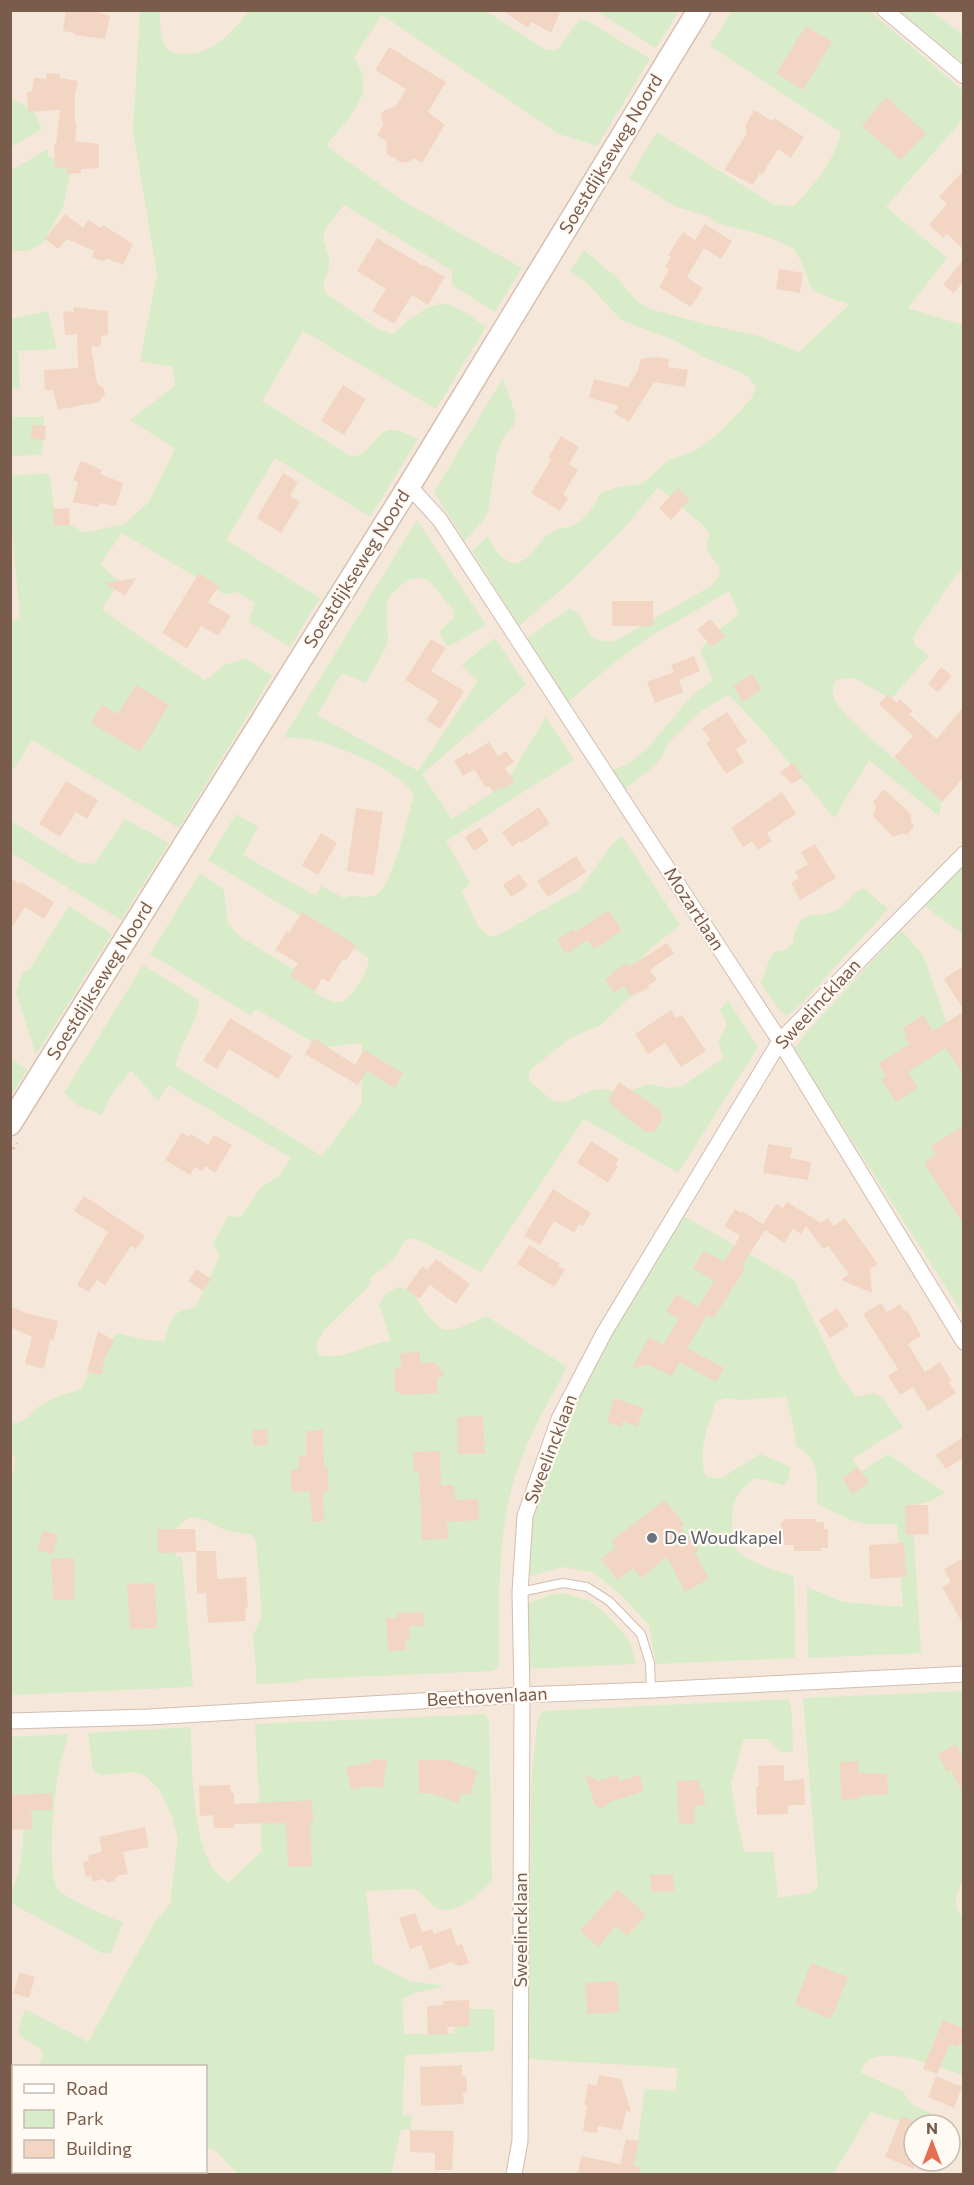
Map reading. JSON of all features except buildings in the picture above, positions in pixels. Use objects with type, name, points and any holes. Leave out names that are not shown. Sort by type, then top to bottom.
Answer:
[{"type":"main road","name":"Soestdijkseweg Noord","points":[[10,1124],[409,486],[699,10]]},
{"type":"street","points":[[885,10],[963,76]]},
{"type":"street","name":"Mozartlaan","points":[[409,486],[440,520],[780,1041],[963,1342]]},
{"type":"street","name":"Sweelincklaan","points":[[514,2175],[520,2141],[522,1695],[520,1592],[525,1516],[559,1419],[604,1332],[780,1041],[963,854]]},
{"type":"street","name":"Beethovenlaan","points":[[10,1721],[149,1717],[522,1695],[963,1674]]},
{"type":"lane","points":[[520,1592],[563,1583],[587,1587],[609,1601],[641,1634],[650,1663],[651,1690]]},
{"type":"shaded area","points":[[11,11],[963,11],[963,2174],[11,2174]]},
{"type":"green space","points":[[484,10],[546,50],[557,50],[579,20],[588,21],[650,59],[597,146],[559,134],[382,15],[354,57],[362,76],[361,97],[352,114],[327,144],[329,148],[403,201],[522,268],[495,312],[452,285],[452,271],[344,205],[325,229],[323,239],[330,262],[323,286],[325,293],[379,330],[393,334],[419,313],[442,304],[460,309],[486,327],[436,409],[303,331],[262,401],[352,457],[365,452],[378,437],[388,430],[395,430],[418,439],[370,517],[275,458],[226,540],[320,598],[290,647],[249,622],[255,603],[236,591],[232,594],[224,594],[122,533],[100,564],[119,581],[102,609],[205,680],[225,665],[246,658],[272,676],[179,828],[32,740],[11,773],[10,622],[20,618],[11,529],[11,475],[49,474],[55,515],[84,533],[124,524],[148,503],[175,449],[130,420],[175,386],[173,367],[140,361],[157,275],[133,131],[140,11],[160,11],[161,31],[166,47],[175,53],[189,54],[210,48],[219,42],[249,11]]},
{"type":"green space","points":[[596,11],[679,11],[656,48]]},
{"type":"green space","points":[[732,11],[870,11],[963,91],[963,119],[886,207],[947,258],[908,308],[963,325],[963,568],[913,637],[915,645],[929,656],[891,699],[855,678],[836,680],[833,691],[834,698],[841,709],[865,734],[933,789],[940,801],[939,816],[869,760],[834,818],[762,730],[727,695],[698,713],[668,743],[663,755],[654,766],[624,789],[612,770],[636,758],[657,738],[694,694],[713,680],[700,650],[716,632],[739,614],[729,591],[648,638],[610,666],[568,702],[527,638],[570,608],[577,613],[596,639],[615,641],[711,586],[719,576],[720,568],[707,548],[710,534],[704,526],[658,487],[624,528],[571,581],[519,626],[472,551],[488,536],[496,550],[505,559],[515,564],[522,561],[550,533],[570,526],[586,516],[600,493],[617,487],[642,484],[669,460],[695,451],[721,431],[751,399],[756,387],[747,376],[731,368],[705,358],[676,341],[621,320],[587,283],[570,271],[584,250],[616,277],[638,302],[650,309],[759,336],[799,352],[850,304],[812,290],[800,259],[793,248],[762,235],[717,223],[709,216],[676,207],[629,178],[657,132],[773,204],[793,206],[809,190],[829,162],[841,132],[710,46]]},
{"type":"green space","points":[[899,11],[931,11],[963,35],[963,63]]},
{"type":"green space","points":[[10,97],[33,110],[42,129],[11,147]]},
{"type":"green space","points":[[48,149],[48,157],[74,159],[63,207],[43,243],[28,251],[11,251],[10,171]]},
{"type":"green space","points":[[48,311],[57,349],[18,351],[20,389],[11,388],[11,319]]},
{"type":"green space","points":[[503,378],[516,416],[513,427],[503,438],[497,453],[488,511],[482,522],[465,541],[434,492]]},
{"type":"green space","points":[[10,417],[44,417],[42,455],[11,456]]},
{"type":"green space","points":[[417,520],[486,625],[450,646],[446,645],[439,632],[453,618],[455,612],[428,580],[419,578],[407,580],[390,595],[386,603],[388,644],[366,683],[342,673],[317,715],[418,771],[478,681],[462,665],[495,638],[526,685],[422,774],[452,819],[500,787],[510,776],[546,717],[574,760],[446,841],[470,883],[462,892],[478,926],[490,937],[502,933],[578,890],[622,836],[680,925],[646,952],[632,995],[601,1025],[570,1038],[529,1071],[529,1080],[552,1101],[565,1102],[594,1090],[606,1089],[624,1093],[649,1084],[669,1088],[681,1087],[723,1058],[718,1041],[727,1025],[720,1010],[728,1000],[758,1047],[678,1173],[584,1119],[481,1272],[421,1241],[409,1238],[393,1260],[371,1277],[369,1286],[324,1330],[316,1345],[319,1355],[337,1356],[391,1341],[379,1304],[386,1294],[397,1287],[409,1291],[443,1330],[457,1329],[486,1316],[567,1367],[527,1445],[507,1507],[501,1560],[499,1666],[493,1671],[305,1679],[291,1683],[257,1684],[253,1635],[262,1616],[256,1541],[252,1535],[223,1529],[205,1520],[191,1518],[174,1529],[176,1557],[182,1557],[193,1687],[11,1695],[10,1480],[15,1462],[11,1452],[11,1423],[25,1419],[50,1400],[82,1389],[97,1360],[117,1333],[146,1340],[164,1341],[173,1317],[181,1311],[196,1307],[220,1256],[213,1243],[228,1216],[240,1217],[260,1188],[280,1176],[291,1158],[168,1085],[158,1101],[131,1070],[111,1095],[102,1115],[79,1106],[64,1093],[143,965],[199,1000],[196,1017],[175,1066],[322,1156],[362,1103],[362,1043],[326,1047],[314,1043],[256,1009],[251,1016],[150,954],[200,873],[224,890],[228,923],[239,936],[304,976],[305,983],[328,1000],[343,1001],[354,992],[366,970],[369,958],[208,860],[236,814],[258,827],[243,855],[316,896],[321,886],[344,898],[372,896],[382,889],[394,865],[414,795],[396,777],[353,754],[312,740],[284,737]]},
{"type":"green space","points":[[125,819],[169,843],[121,920],[11,853],[11,821],[79,863],[94,864]]},
{"type":"green space","points":[[963,864],[963,934],[924,906]]},
{"type":"green space","points":[[861,889],[866,890],[888,909],[802,1003],[787,1016],[780,1011],[760,983],[774,952],[784,950],[793,943],[796,930],[805,917],[832,912],[843,906]]},
{"type":"green space","points":[[69,906],[112,934],[36,1055],[16,993],[23,971],[29,970]]},
{"type":"green space","points":[[901,930],[923,955],[950,1032],[963,1056],[963,1314],[795,1051],[806,1033]]},
{"type":"green space","points":[[11,1058],[27,1070],[11,1096]]},
{"type":"green space","points":[[684,1216],[794,1280],[841,1377],[856,1397],[873,1393],[882,1397],[903,1427],[853,1458],[860,1472],[888,1454],[945,1493],[928,1502],[912,1506],[921,1653],[808,1658],[807,1587],[843,1602],[903,1607],[897,1524],[864,1524],[817,1504],[817,1477],[814,1463],[804,1451],[796,1446],[786,1397],[740,1400],[724,1398],[715,1403],[704,1440],[702,1458],[706,1476],[720,1479],[760,1454],[791,1467],[788,1480],[784,1485],[756,1478],[743,1488],[734,1506],[732,1532],[735,1546],[743,1555],[764,1566],[794,1576],[795,1658],[656,1664],[649,1625],[619,1593],[592,1572],[562,1567],[527,1577],[530,1525],[540,1493],[585,1381]]},
{"type":"green space","points":[[563,1593],[590,1601],[606,1614],[630,1641],[636,1664],[527,1669],[527,1604],[549,1595]]},
{"type":"green space","points":[[963,1691],[964,1878],[957,1893],[956,1903],[963,1918],[963,2075],[906,2058],[876,2057],[866,2062],[861,2073],[902,2091],[914,2106],[930,2113],[902,2113],[902,2122],[871,2112],[833,2174],[633,2174],[645,2089],[676,2091],[677,2068],[527,2059],[531,1785],[537,1723],[542,1711],[789,1699],[792,1714],[793,1752],[781,1752],[767,1739],[744,1739],[731,1783],[744,1852],[773,1852],[778,1898],[810,1893],[818,1887],[803,1698]]},
{"type":"green space","points":[[486,1714],[489,1721],[492,1881],[466,1903],[450,1910],[435,1907],[413,1889],[366,1891],[373,1962],[409,1981],[445,1986],[402,1998],[404,2034],[455,2033],[455,2009],[494,2009],[494,2051],[405,2055],[402,2115],[412,2116],[411,2129],[401,2130],[391,2174],[238,2174],[216,2151],[207,2147],[207,2065],[39,2065],[42,2050],[21,2036],[18,2031],[25,2009],[88,2042],[155,1922],[170,1904],[178,1839],[171,1813],[159,1789],[144,1775],[132,1772],[101,1775],[93,1770],[88,1733],[191,1727],[193,1788],[200,1836],[207,1857],[216,1873],[229,1882],[262,1851],[255,1724]]},
{"type":"green space","points":[[68,1734],[58,1774],[55,1799],[52,1833],[54,1880],[58,1889],[70,1898],[123,1923],[111,1953],[104,1954],[11,1903],[10,1896],[18,1874],[23,1846],[22,1794],[11,1794],[11,1737]]},
{"type":"green space","points":[[12,2162],[12,2173],[91,2174],[11,2174]]},
{"type":"green space","points":[[182,2173],[183,2174],[120,2174]]},
{"type":"place","name":"De Woudkapel","points":[[652,1538]]}]
